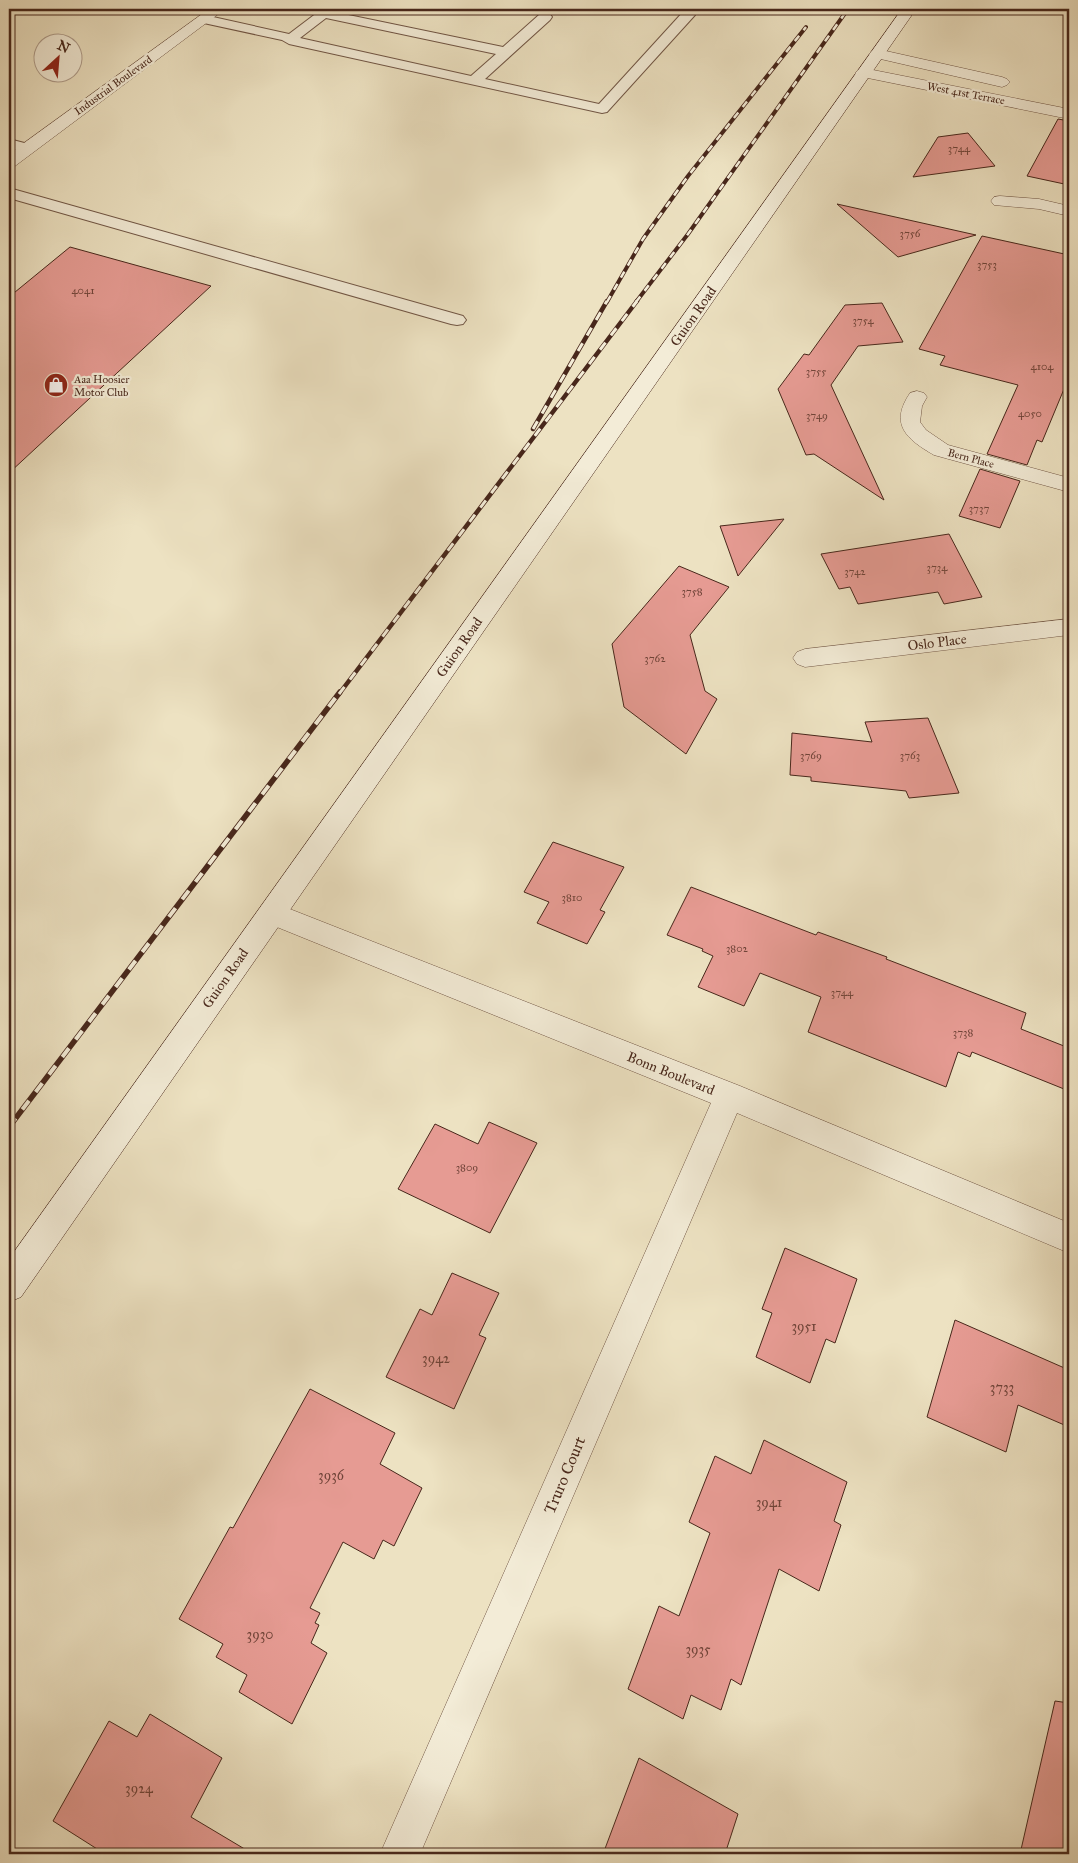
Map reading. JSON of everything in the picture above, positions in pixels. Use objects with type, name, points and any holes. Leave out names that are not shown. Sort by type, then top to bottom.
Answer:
[{"type":"street","name":"Guion Road","points":[[9,1286],[909,9]]},
{"type":"street","name":"Industrial Boulevard","points":[[9,162],[211,12]]},
{"type":"street","name":"West 41st Terrace","points":[[877,54],[1021,86]]},
{"type":"street","name":"West 41st Terrace","points":[[863,73],[1069,114]]},
{"type":"street","points":[[1000,201],[1039,204],[1069,211]]},
{"type":"street","name":"Bern Place","points":[[917,397],[910,406],[909,420],[915,431],[933,446],[941,450],[1069,485]]},
{"type":"street","name":"Oslo Place","points":[[805,658],[1069,627]]},
{"type":"street","name":"Bonn Boulevard","points":[[272,913],[729,1096],[1069,1238]]},
{"type":"street","name":"Truro Court","points":[[400,1854],[729,1096]]},
{"type":"lane","points":[[291,38],[327,11],[506,52]]},
{"type":"lane","points":[[211,12],[291,38],[289,40],[602,109],[688,15]]},
{"type":"lane","points":[[474,81],[545,17]]},
{"type":"lane","points":[[9,143],[27,148]]},
{"type":"lane","points":[[9,193],[458,320]]},
{"type":"building","points":[[1058,119],[1069,121],[1069,185],[1027,176]]},
{"type":"building","points":[[968,133],[995,166],[913,177],[938,137]]},
{"type":"building","points":[[837,204],[976,235],[898,257]]},
{"type":"building","points":[[982,236],[1069,255],[1069,377],[1042,442],[1037,440],[1027,465],[987,454],[1018,385],[940,365],[945,356],[919,349]]},
{"type":"building","name":"Aaa Hoosier Motor Club","points":[[70,247],[211,286],[9,473],[9,297]]},
{"type":"building","points":[[882,303],[903,342],[858,346],[831,385],[884,500],[814,454],[806,455],[778,389],[804,354],[809,355],[845,305]]},
{"type":"building","points":[[980,469],[1020,481],[1000,528],[959,516]]},
{"type":"building","points":[[784,519],[738,576],[720,526]]},
{"type":"building","points":[[949,534],[982,597],[944,604],[938,592],[858,604],[850,587],[839,589],[821,554]]},
{"type":"building","points":[[679,566],[729,587],[690,635],[705,691],[717,699],[686,754],[624,707],[612,644]]},
{"type":"building","points":[[928,718],[959,793],[909,798],[906,791],[811,781],[811,777],[790,775],[792,733],[872,742],[865,722]]},
{"type":"building","points":[[553,842],[624,867],[600,910],[605,912],[587,944],[537,923],[549,902],[524,892]]},
{"type":"building","points":[[691,887],[816,935],[818,932],[887,957],[886,959],[1026,1013],[1021,1029],[1069,1048],[1069,1091],[972,1052],[970,1057],[958,1052],[946,1087],[808,1032],[821,997],[760,973],[744,1006],[698,987],[713,956],[702,951],[703,949],[667,935]]},
{"type":"building","points":[[489,1122],[537,1143],[490,1233],[398,1189],[435,1124],[478,1144]]},
{"type":"building","points":[[785,1248],[857,1279],[835,1343],[826,1339],[810,1383],[756,1357],[772,1313],[762,1309]]},
{"type":"building","points":[[452,1273],[499,1293],[479,1335],[486,1338],[454,1409],[386,1377],[420,1309],[432,1315]]},
{"type":"building","points":[[955,1320],[1069,1370],[1069,1427],[1018,1405],[1006,1452],[927,1417]]},
{"type":"building","points":[[310,1389],[395,1433],[380,1464],[422,1488],[394,1546],[383,1540],[374,1559],[343,1542],[310,1608],[320,1613],[315,1623],[319,1625],[311,1643],[327,1653],[292,1724],[239,1692],[247,1675],[216,1657],[223,1644],[179,1619],[230,1527],[233,1528]]},
{"type":"building","points":[[764,1440],[847,1482],[834,1521],[841,1525],[819,1591],[779,1569],[741,1685],[731,1679],[721,1710],[691,1695],[683,1719],[628,1689],[659,1606],[679,1616],[710,1533],[689,1522],[715,1456],[751,1474]]},
{"type":"building","points":[[1055,1701],[1069,1703],[1069,1854],[1020,1854]]},
{"type":"building","points":[[150,1714],[222,1758],[191,1817],[253,1854],[105,1854],[53,1821],[109,1721],[137,1737]]},
{"type":"building","points":[[639,1758],[738,1814],[725,1854],[603,1854]]},
{"type":"railway","points":[[636,302],[688,234],[848,9]]},
{"type":"railway","points":[[607,302],[643,239],[688,176],[806,27]]},
{"type":"railway","points":[[533,429],[607,301]]},
{"type":"railway","points":[[339,694],[637,301]]},
{"type":"railway","points":[[9,1127],[340,692]]},
{"type":"place","name":"Aaa Hoosier Motor Club","points":[[56,385]]}]
